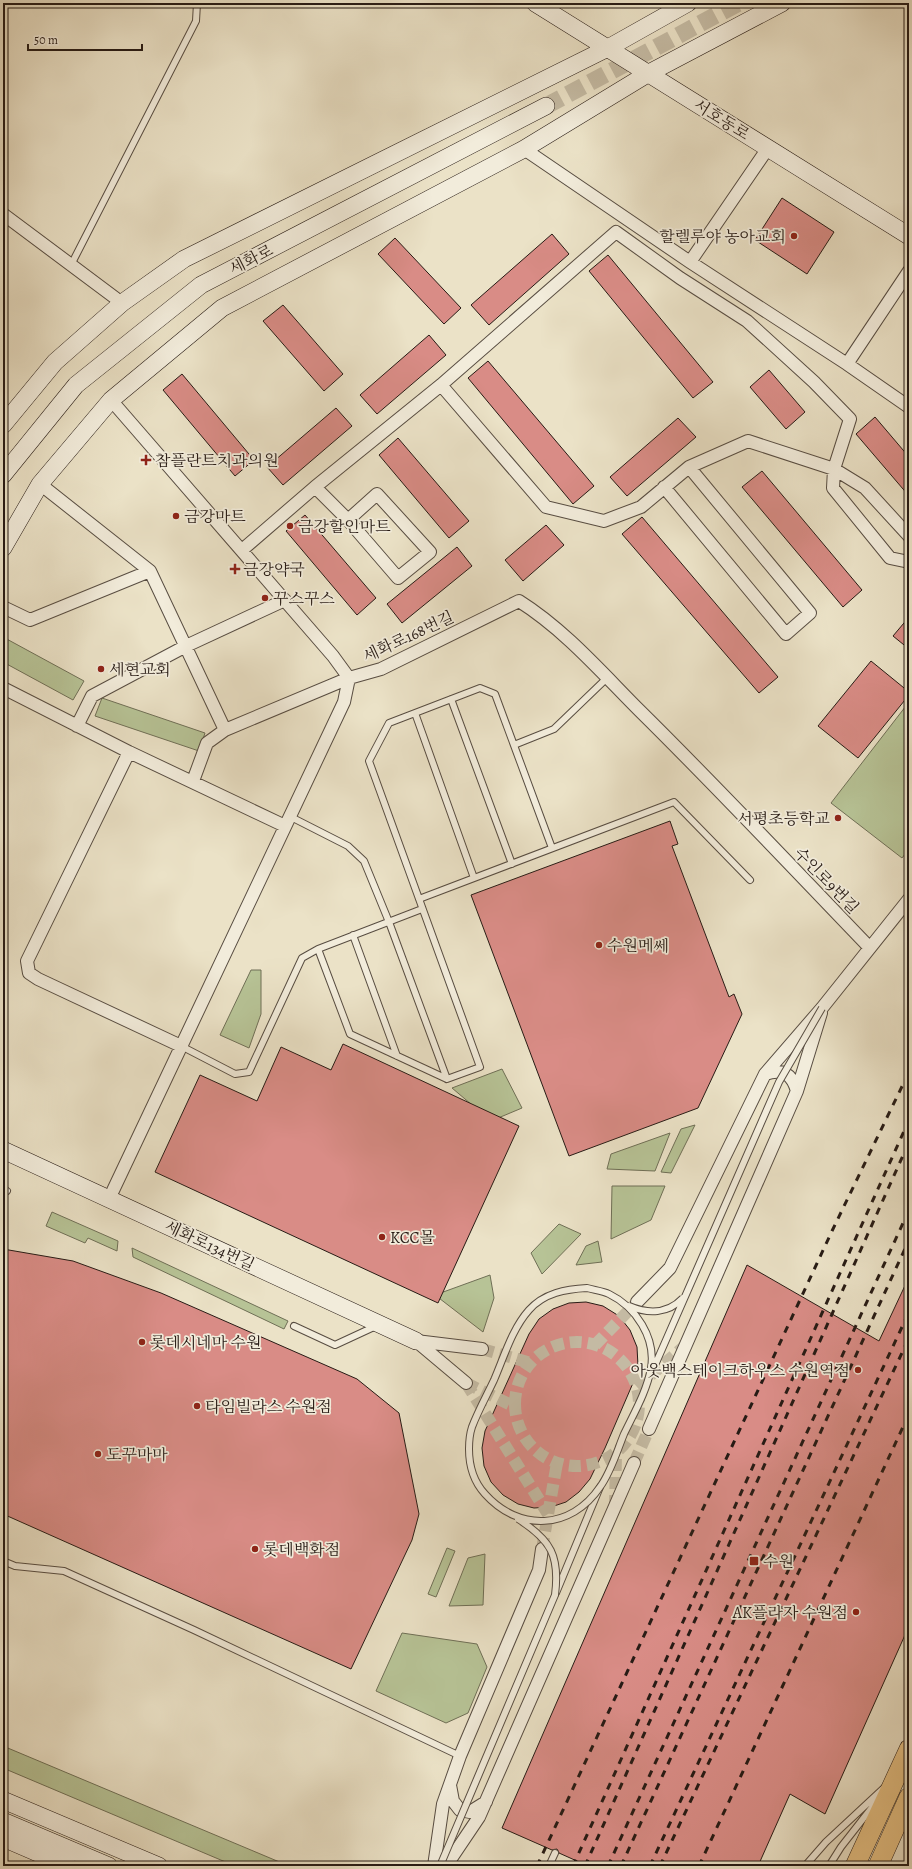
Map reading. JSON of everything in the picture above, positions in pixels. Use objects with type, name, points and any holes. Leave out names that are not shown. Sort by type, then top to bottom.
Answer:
[{"type":"main road","name":"서호동로","points":[[535,3],[909,236]]},
{"type":"main road","points":[[3,425],[55,362],[122,303],[184,259],[608,48],[688,3]]},
{"type":"main road","points":[[3,548],[40,484],[111,400],[222,308],[524,148],[649,73],[782,3]]},
{"type":"main road","name":"세화로","points":[[3,475],[76,385],[201,285],[546,106]]},
{"type":"main road","name":"세화로134번길","points":[[3,1150],[416,1341]]},
{"type":"main road","points":[[855,1866],[909,1749]]},
{"type":"main road","points":[[878,1866],[909,1797]]},
{"type":"main road","points":[[3,1800],[159,1866]]},
{"type":"main road","points":[[3,1821],[109,1866]]},
{"type":"main road","points":[[3,1838],[68,1866]]},
{"type":"street","points":[[524,148],[690,262],[909,406]]},
{"type":"street","points":[[690,262],[768,148]]},
{"type":"street","points":[[3,214],[122,303]]},
{"type":"street","points":[[242,550],[315,486],[441,386],[616,232],[680,278],[747,321],[814,382],[850,419],[834,469],[833,488],[890,558],[909,562]]},
{"type":"street","points":[[847,364],[909,271]]},
{"type":"street","points":[[441,386],[546,508],[604,521],[641,507],[689,467],[748,441],[834,469],[865,488],[909,536]]},
{"type":"street","name":"세화로168번길","points":[[111,400],[333,656],[349,678],[381,669],[519,601],[552,625],[683,754]]},
{"type":"street","points":[[664,487],[786,634],[810,613],[689,467]]},
{"type":"street","points":[[40,484],[150,572],[225,730]]},
{"type":"street","points":[[315,486],[348,520],[398,578],[430,552],[377,494],[348,520]]},
{"type":"street","points":[[3,607],[30,620],[150,572]]},
{"type":"street","points":[[77,726],[92,696],[186,646],[285,600]]},
{"type":"street","points":[[193,782],[207,743],[225,730],[349,678]]},
{"type":"street","points":[[109,1199],[344,702],[349,678]]},
{"type":"street","points":[[3,688],[128,752],[193,782],[287,821]]},
{"type":"street","points":[[128,752],[27,961],[29,973],[38,979],[181,1046]]},
{"type":"street","name":"수인로9번길","points":[[683,754],[870,948]]},
{"type":"street","points":[[632,1304],[670,1268],[765,1074],[822,1008],[909,899]]},
{"type":"street","points":[[649,1429],[797,1091],[822,1008]]},
{"type":"street","points":[[765,1074],[775,1071],[781,1072],[794,1082],[797,1091]]},
{"type":"street","points":[[416,1341],[482,1349]]},
{"type":"street","points":[[416,1341],[466,1383]]},
{"type":"street","points":[[446,1866],[479,1817],[486,1802],[634,1463]]},
{"type":"street","points":[[434,1866],[443,1804],[460,1756],[539,1570],[542,1549]]},
{"type":"street","points":[[450,1786],[453,1801],[460,1810],[470,1812],[486,1802]]},
{"type":"lane","points":[[71,265],[196,21],[197,3]]},
{"type":"lane","points":[[514,745],[554,729],[607,678]]},
{"type":"lane","points":[[318,949],[350,1034],[447,1079],[480,1067],[369,761],[389,723],[480,688],[495,694],[552,848]]},
{"type":"lane","points":[[451,699],[512,864]]},
{"type":"lane","points":[[415,713],[474,878]]},
{"type":"lane","points":[[419,899],[674,802],[750,880]]},
{"type":"lane","points":[[287,821],[348,846],[364,861],[389,922],[447,1079]]},
{"type":"lane","points":[[181,1046],[235,1074],[249,1072],[302,958],[318,949],[422,909]]},
{"type":"lane","points":[[353,935],[397,1056]]},
{"type":"lane","points":[[440,1866],[601,1486],[779,1082],[822,1008]]},
{"type":"lane","points":[[555,1595],[558,1574],[555,1556],[544,1540],[530,1527],[495,1505],[480,1489],[471,1469],[469,1448],[472,1427],[518,1327],[529,1310],[546,1297],[566,1289],[588,1288],[632,1304],[642,1311],[656,1312],[670,1308],[679,1302],[686,1293]]},
{"type":"lane","points":[[632,1304],[642,1323],[650,1345],[651,1367],[645,1388]]},
{"type":"lane","points":[[294,1326],[335,1345],[380,1324]]},
{"type":"lane","points":[[513,1516],[533,1521],[553,1520],[572,1514],[589,1502],[601,1486]]},
{"type":"lane","points":[[3,1561],[15,1566],[64,1571],[199,1632],[460,1756]]},
{"type":"lane","points":[[805,1866],[826,1842],[895,1778]]},
{"type":"lane","points":[[829,1866],[840,1847],[895,1778]]},
{"type":"lane","points":[[549,1866],[555,1853]]},
{"type":"green space","points":[[3,637],[84,681],[73,700],[3,662]]},
{"type":"green space","points":[[102,698],[205,733],[199,751],[95,716]]},
{"type":"green space","points":[[909,702],[909,849],[902,858],[831,803]]},
{"type":"green space","points":[[251,970],[261,970],[261,1014],[249,1048],[220,1035]]},
{"type":"green space","points":[[502,1069],[522,1108],[491,1121],[452,1088]]},
{"type":"green space","points":[[695,1125],[671,1173],[661,1172],[681,1129]]},
{"type":"green space","points":[[670,1133],[655,1171],[607,1169],[611,1154]]},
{"type":"green space","points":[[612,1186],[665,1186],[651,1220],[611,1239]]},
{"type":"green space","points":[[52,1212],[118,1241],[117,1251],[88,1238],[85,1243],[46,1226]]},
{"type":"green space","points":[[559,1224],[581,1234],[542,1274],[531,1253]]},
{"type":"green space","points":[[598,1241],[602,1262],[576,1265],[586,1246]]},
{"type":"green space","points":[[132,1248],[288,1321],[284,1329],[133,1257]]},
{"type":"green space","points":[[490,1275],[494,1298],[483,1332],[435,1295]]},
{"type":"green space","points":[[447,1548],[455,1551],[436,1597],[428,1594]]},
{"type":"green space","points":[[485,1554],[483,1605],[449,1606],[468,1558]]},
{"type":"green space","points":[[402,1633],[477,1644],[487,1667],[468,1713],[446,1723],[376,1691]]},
{"type":"green space","points":[[3,1746],[289,1866],[235,1866],[3,1768]]},
{"type":"building","name":"할렐루야 농아교회","points":[[782,198],[834,232],[807,274],[755,240]]},
{"type":"building","points":[[552,234],[569,254],[489,325],[471,305]]},
{"type":"building","points":[[395,238],[461,308],[444,324],[378,254]]},
{"type":"building","points":[[608,255],[713,382],[693,398],[589,271]]},
{"type":"building","points":[[283,305],[343,374],[324,391],[263,321]]},
{"type":"building","points":[[429,335],[446,355],[377,414],[360,395]]},
{"type":"building","points":[[488,361],[594,486],[573,504],[468,378]]},
{"type":"building","points":[[769,370],[805,412],[786,429],[750,387]]},
{"type":"building","points":[[182,374],[254,460],[235,476],[163,390]]},
{"type":"building","points":[[336,408],[352,426],[283,485],[267,467]]},
{"type":"building","points":[[875,417],[909,457],[909,496],[856,434]]},
{"type":"building","points":[[678,418],[696,437],[627,496],[610,477]]},
{"type":"building","points":[[398,438],[469,521],[449,538],[379,455]]},
{"type":"building","points":[[762,471],[862,590],[843,607],[742,487]]},
{"type":"building","points":[[305,515],[376,598],[357,615],[286,531]]},
{"type":"building","points":[[642,517],[778,677],[759,693],[622,534]]},
{"type":"building","points":[[546,525],[564,545],[523,581],[505,560]]},
{"type":"building","points":[[457,547],[472,566],[402,623],[387,604]]},
{"type":"building","points":[[909,617],[909,649],[893,636]]},
{"type":"building","points":[[871,661],[909,692],[909,695],[858,758],[818,726]]},
{"type":"building","name":"수원메쎄","points":[[670,821],[678,844],[672,846],[729,997],[734,994],[742,1014],[698,1108],[569,1156],[471,895]]},
{"type":"building","name":"KCC몰","points":[[343,1044],[519,1126],[438,1303],[155,1172],[200,1075],[257,1101],[281,1047],[331,1070]]},
{"type":"building","points":[[3,1249],[73,1261],[161,1293],[357,1379],[399,1413],[419,1514],[412,1540],[351,1669],[3,1514]]},
{"type":"building","points":[[747,1265],[879,1341],[909,1277],[909,1626],[825,1814],[790,1794],[758,1866],[588,1866],[559,1853],[557,1849],[552,1850],[502,1828]]},
{"type":"building","points":[[586,1302],[603,1306],[619,1316],[630,1330],[637,1347],[638,1366],[633,1383],[590,1479],[579,1492],[566,1502],[551,1507],[534,1508],[518,1504],[503,1495],[491,1482],[484,1466],[482,1448],[485,1431],[529,1334],[539,1319],[553,1309],[569,1303]]},
{"type":"tunnel","points":[[546,106],[739,3]]},
{"type":"tunnel","points":[[595,1345],[637,1302]]},
{"type":"tunnel","points":[[577,1342],[589,1343],[601,1347],[611,1352],[621,1360],[629,1370],[634,1380],[638,1392],[639,1404],[638,1416],[634,1428],[629,1438],[621,1448],[611,1456],[601,1461],[589,1465],[577,1466],[565,1465],[553,1461],[543,1456],[533,1448],[525,1438],[520,1428],[516,1416],[515,1404],[516,1392],[520,1380],[525,1370],[533,1360],[543,1352],[553,1347],[565,1343],[577,1342]]},
{"type":"tunnel","points":[[637,1387],[687,1344]]},
{"type":"tunnel","points":[[482,1349],[531,1363]]},
{"type":"tunnel","points":[[466,1383],[548,1514]]},
{"type":"tunnel","points":[[466,1383],[515,1407]]},
{"type":"tunnel","points":[[634,1463],[649,1429]]},
{"type":"tunnel","points":[[615,1507],[616,1454]]},
{"type":"tunnel","points":[[542,1549],[557,1463]]},
{"type":"railway","points":[[537,1866],[832,1231],[909,1072]]},
{"type":"railway","points":[[573,1866],[909,1120]]},
{"type":"railway","points":[[585,1866],[909,1142]]},
{"type":"railway","points":[[608,1866],[909,1210]]},
{"type":"railway","points":[[621,1866],[909,1240]]},
{"type":"railway","points":[[650,1866],[909,1312]]},
{"type":"railway","points":[[660,1866],[909,1338]]},
{"type":"railway","points":[[699,1866],[909,1414]]},
{"type":"place","name":"할렐루야 농아교회","points":[[794,236]]},
{"type":"place","name":"참플란트치과의원","points":[[146,460]]},
{"type":"place","name":"금강마트","points":[[176,516]]},
{"type":"place","name":"금강할인마트","points":[[290,526]]},
{"type":"place","name":"금강약국","points":[[235,569]]},
{"type":"place","name":"꾸스꾸스","points":[[265,598]]},
{"type":"place","name":"세현교회","points":[[101,669]]},
{"type":"place","name":"서평초등학교","points":[[838,818]]},
{"type":"place","name":"수원메쎄","points":[[599,945]]},
{"type":"place","name":"KCC몰","points":[[382,1237]]},
{"type":"place","name":"롯데시네마 수원","points":[[142,1342]]},
{"type":"place","name":"아웃백스테이크하우스 수원역점","points":[[858,1370]]},
{"type":"place","name":"타임빌라스 수원점","points":[[197,1406]]},
{"type":"place","name":"도꾸마마","points":[[98,1454]]},
{"type":"place","name":"롯데백화점","points":[[255,1549]]},
{"type":"place","name":"수원","points":[[754,1561]]},
{"type":"place","name":"AK플라자 수원점","points":[[856,1612]]}]
